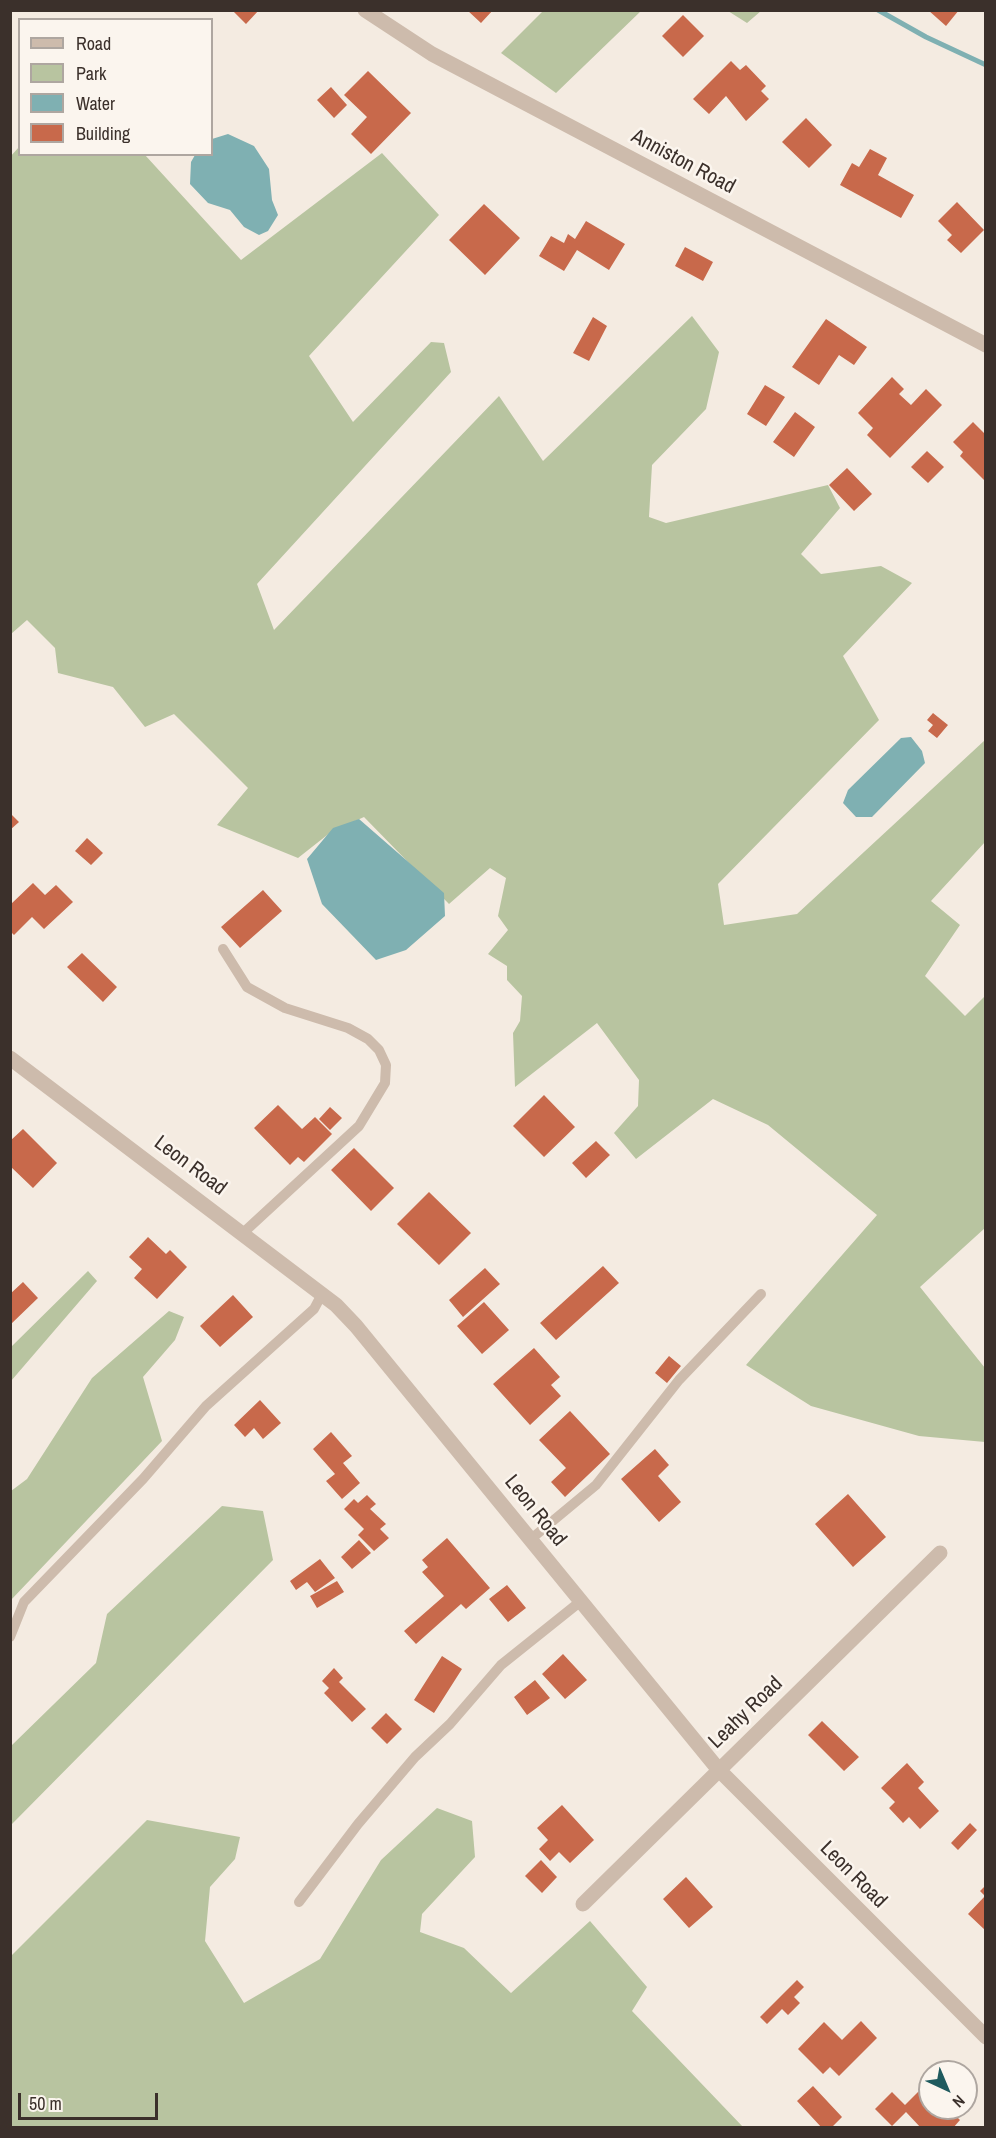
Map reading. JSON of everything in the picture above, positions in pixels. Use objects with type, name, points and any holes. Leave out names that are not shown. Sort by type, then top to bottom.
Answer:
[{"type":"street","name":"Anniston Road","points":[[365,10],[432,54],[986,345]]},
{"type":"street","name":"Leon Road","points":[[10,1058],[322,1294],[356,1326],[718,1769],[986,2037]]},
{"type":"street","name":"Leahy Road","points":[[583,1904],[940,1553]]},
{"type":"lane","points":[[222,950],[247,987],[285,1008],[348,1028],[368,1039],[379,1050],[386,1065],[385,1083],[359,1126],[243,1233]]},
{"type":"lane","points":[[10,1637],[24,1602],[143,1479],[206,1406],[314,1309],[322,1294]]},
{"type":"lane","points":[[531,1539],[596,1485],[679,1380],[761,1294]]},
{"type":"lane","points":[[299,1902],[358,1824],[415,1757],[450,1724],[501,1665],[581,1601]]},
{"type":"green space","points":[[543,11],[641,11],[556,93],[501,53]]},
{"type":"green space","points":[[728,11],[761,11],[747,23]]},
{"type":"green space","points":[[18,148],[18,156],[146,156],[241,260],[382,153],[439,215],[309,356],[353,422],[431,342],[444,343],[451,372],[257,584],[274,630],[499,396],[543,461],[692,316],[719,352],[706,409],[652,465],[649,517],[666,523],[828,485],[840,508],[801,554],[821,574],[881,566],[912,583],[843,656],[879,720],[718,884],[724,925],[797,914],[985,740],[985,842],[931,901],[960,925],[925,976],[965,1016],[985,996],[985,1228],[920,1287],[985,1368],[985,1442],[919,1436],[811,1406],[746,1365],[877,1215],[768,1125],[713,1099],[636,1159],[614,1133],[638,1106],[639,1080],[597,1023],[515,1087],[513,1033],[520,1021],[522,996],[507,980],[507,966],[488,954],[508,930],[498,916],[506,878],[490,868],[449,904],[364,817],[331,832],[298,858],[217,825],[248,788],[174,714],[145,727],[113,687],[58,673],[55,648],[27,620],[11,634],[10,157]]},
{"type":"green space","points":[[88,1271],[97,1281],[11,1381],[11,1347]]},
{"type":"green space","points":[[169,1311],[184,1317],[175,1340],[143,1377],[162,1441],[11,1600],[11,1491],[27,1479],[92,1378]]},
{"type":"green space","points":[[222,1506],[263,1511],[273,1560],[11,1825],[11,1746],[96,1663],[107,1614]]},
{"type":"green space","points":[[437,1808],[472,1821],[475,1857],[422,1914],[420,1932],[464,1948],[511,1993],[590,1921],[647,1987],[632,2011],[743,2127],[11,2127],[11,1956],[147,1820],[240,1837],[235,1859],[210,1887],[205,1941],[244,2003],[320,1959],[381,1860]]},
{"type":"water","points":[[228,134],[254,146],[269,169],[272,200],[278,215],[268,231],[259,235],[244,227],[230,210],[208,203],[190,184],[191,162],[194,156],[213,156],[213,139]]},
{"type":"water","points":[[911,737],[922,751],[925,763],[872,817],[856,817],[843,803],[848,790],[901,738]]},
{"type":"water","points":[[359,819],[444,893],[445,916],[406,950],[376,960],[322,904],[307,859],[333,828]]},
{"type":"building","points":[[232,10],[259,10],[246,24]]},
{"type":"building","points":[[467,10],[493,10],[481,23]]},
{"type":"building","points":[[928,10],[959,10],[946,26]]},
{"type":"building","points":[[683,15],[704,36],[683,57],[662,36]]},
{"type":"building","points":[[731,61],[740,70],[746,65],[766,86],[761,91],[769,99],[746,121],[726,96],[709,114],[693,99]]},
{"type":"building","points":[[368,71],[411,113],[371,154],[351,134],[367,117],[344,95]]},
{"type":"building","points":[[331,87],[347,105],[334,118],[317,100]]},
{"type":"building","points":[[806,118],[832,145],[809,168],[782,142]]},
{"type":"building","points":[[870,149],[887,158],[878,175],[914,195],[901,218],[840,185],[852,163],[859,167]]},
{"type":"building","points":[[957,202],[984,230],[961,253],[947,240],[952,235],[938,221]]},
{"type":"building","points":[[484,204],[520,238],[485,275],[449,240]]},
{"type":"building","points":[[586,221],[625,244],[609,270],[577,250],[564,271],[539,256],[551,236],[564,243],[568,234],[575,239]]},
{"type":"building","points":[[685,247],[713,262],[703,281],[675,266]]},
{"type":"building","points":[[593,317],[607,326],[589,361],[573,353]]},
{"type":"building","points":[[826,319],[867,347],[854,365],[839,355],[819,385],[792,367]]},
{"type":"building","points":[[892,377],[904,389],[899,394],[911,405],[926,389],[942,405],[890,458],[867,435],[873,428],[858,413]]},
{"type":"building","points":[[765,385],[785,397],[766,426],[747,414]]},
{"type":"building","points":[[795,412],[815,427],[794,457],[773,442]]},
{"type":"building","points":[[973,422],[986,435],[986,482],[960,456],[963,452],[953,442]]},
{"type":"building","points":[[927,451],[944,467],[928,483],[911,467]]},
{"type":"building","points":[[847,468],[872,494],[854,511],[829,485]]},
{"type":"building","points":[[933,713],[948,725],[937,738],[928,731],[933,725],[927,720]]},
{"type":"building","points":[[10,813],[19,822],[10,830]]},
{"type":"building","points":[[87,838],[103,853],[91,865],[75,851]]},
{"type":"building","points":[[33,883],[45,895],[56,885],[73,902],[44,929],[32,917],[14,935],[10,931],[10,905]]},
{"type":"building","points":[[263,890],[282,911],[240,948],[221,927]]},
{"type":"building","points":[[82,953],[117,987],[103,1002],[67,967]]},
{"type":"building","points":[[544,1095],[575,1127],[544,1157],[513,1126]]},
{"type":"building","points":[[278,1105],[302,1129],[315,1117],[332,1134],[304,1162],[298,1157],[290,1165],[254,1128]]},
{"type":"building","points":[[330,1107],[342,1118],[330,1130],[319,1119]]},
{"type":"building","points":[[23,1129],[57,1163],[33,1188],[10,1166],[10,1141]]},
{"type":"building","points":[[596,1141],[610,1155],[586,1178],[572,1163]]},
{"type":"building","points":[[354,1148],[394,1188],[371,1211],[331,1170]]},
{"type":"building","points":[[429,1192],[471,1233],[439,1265],[397,1224]]},
{"type":"building","points":[[148,1237],[166,1254],[170,1250],[187,1267],[157,1299],[134,1278],[142,1269],[129,1257]]},
{"type":"building","points":[[603,1266],[619,1283],[556,1340],[540,1323]]},
{"type":"building","points":[[485,1268],[500,1284],[463,1317],[449,1300]]},
{"type":"building","points":[[23,1282],[38,1298],[10,1325],[10,1294]]},
{"type":"building","points":[[233,1295],[253,1317],[220,1347],[200,1326]]},
{"type":"building","points":[[484,1302],[509,1330],[482,1354],[457,1326]]},
{"type":"building","points":[[534,1348],[560,1377],[551,1385],[561,1396],[530,1425],[493,1384]]},
{"type":"building","points":[[669,1356],[681,1366],[667,1383],[655,1373]]},
{"type":"building","points":[[260,1400],[281,1423],[263,1439],[254,1428],[245,1437],[234,1425]]},
{"type":"building","points":[[570,1411],[610,1454],[565,1497],[551,1482],[566,1468],[539,1440]]},
{"type":"building","points":[[331,1432],[352,1456],[343,1463],[360,1483],[342,1499],[326,1481],[335,1474],[313,1449]]},
{"type":"building","points":[[655,1449],[669,1465],[658,1476],[681,1502],[659,1522],[621,1479]]},
{"type":"building","points":[[848,1494],[886,1537],[853,1567],[815,1524]]},
{"type":"building","points":[[367,1495],[376,1504],[370,1509],[386,1524],[380,1529],[389,1538],[374,1551],[358,1535],[364,1529],[344,1509],[354,1499],[358,1503]]},
{"type":"building","points":[[447,1538],[490,1588],[466,1609],[461,1604],[416,1644],[404,1631],[444,1596],[422,1572],[428,1567],[422,1560]]},
{"type":"building","points":[[359,1540],[371,1553],[352,1569],[341,1557]]},
{"type":"building","points":[[320,1559],[335,1578],[315,1592],[307,1582],[296,1590],[290,1581]]},
{"type":"building","points":[[337,1581],[344,1592],[317,1608],[310,1596]]},
{"type":"building","points":[[507,1585],[526,1608],[508,1622],[489,1599]]},
{"type":"building","points":[[563,1654],[587,1680],[565,1699],[542,1674]]},
{"type":"building","points":[[442,1656],[462,1669],[434,1713],[414,1700]]},
{"type":"building","points":[[334,1668],[343,1678],[339,1682],[366,1709],[352,1722],[324,1693],[329,1688],[322,1681]]},
{"type":"building","points":[[535,1680],[550,1698],[527,1715],[514,1697]]},
{"type":"building","points":[[386,1713],[402,1729],[387,1744],[371,1728]]},
{"type":"building","points":[[822,1721],[859,1757],[844,1771],[808,1735]]},
{"type":"building","points":[[907,1763],[924,1782],[918,1788],[939,1811],[920,1829],[909,1817],[903,1823],[889,1808],[895,1802],[881,1788]]},
{"type":"building","points":[[562,1805],[594,1840],[570,1863],[559,1852],[550,1861],[539,1849],[548,1840],[537,1828]]},
{"type":"building","points":[[970,1823],[977,1830],[958,1850],[951,1843]]},
{"type":"building","points":[[541,1860],[557,1877],[542,1893],[525,1876]]},
{"type":"building","points":[[686,1877],[713,1907],[689,1928],[663,1899]]},
{"type":"building","points":[[986,1885],[986,1931],[968,1914],[985,1896],[980,1891]]},
{"type":"building","points":[[797,1980],[804,1987],[794,1997],[800,2003],[788,2015],[782,2009],[767,2024],[760,2017]]},
{"type":"building","points":[[861,2021],[877,2038],[839,2076],[830,2067],[823,2074],[798,2049],[824,2022],[842,2040]]},
{"type":"building","points":[[813,2086],[842,2117],[831,2128],[822,2128],[797,2101]]},
{"type":"building","points":[[892,2092],[905,2105],[918,2092],[918,2120],[960,2120],[953,2128],[921,2128],[906,2112],[892,2126],[875,2109]]},
{"type":"waterway","points":[[878,10],[926,37],[986,65]]}]
